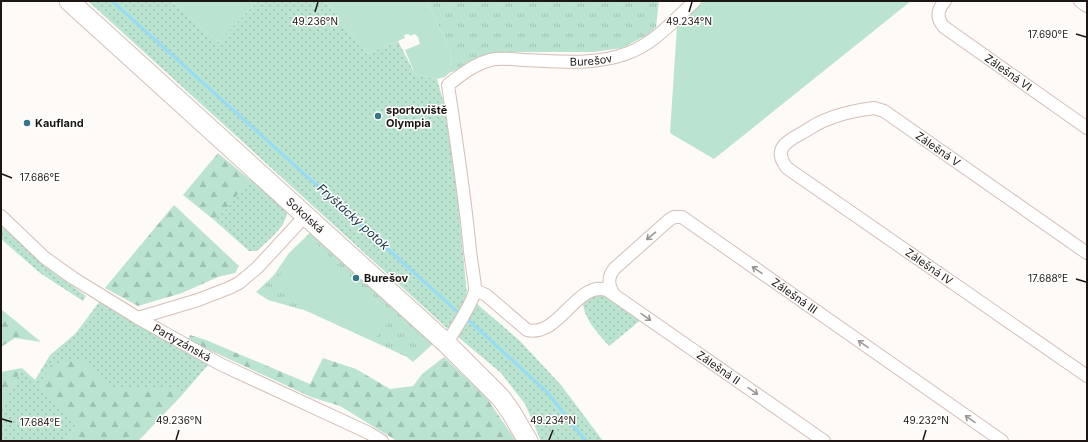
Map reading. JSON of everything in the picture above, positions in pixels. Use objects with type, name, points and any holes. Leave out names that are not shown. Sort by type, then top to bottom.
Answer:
[{"type":"main road","name":"Sokolská","points":[[69,1],[306,215],[450,338],[501,398],[528,441]]},
{"type":"street","name":"Burešov","points":[[473,295],[466,210],[448,85],[474,67],[496,59],[579,62],[613,58],[628,53],[642,47],[658,36],[695,1]]},
{"type":"street","name":"Zálešná VI","points":[[945,1],[938,12],[938,18],[944,27],[1087,128]]},
{"type":"street","points":[[1080,1],[1087,6]]},
{"type":"street","name":"Zálešná V","points":[[781,151],[787,141],[822,121],[848,113],[878,108],[1087,253]]},
{"type":"street","name":"Zálešná IV","points":[[781,151],[781,158],[786,168],[1087,376]]},
{"type":"street","points":[[138,318],[198,300],[238,283],[258,267],[306,215]]},
{"type":"street","name":"Partyzánská","points":[[1,216],[45,258],[79,282],[138,318],[220,364],[370,437],[382,441]]},
{"type":"street","name":"Zálešná III","points":[[614,295],[610,288],[609,280],[611,272],[669,220],[674,217],[682,217],[1002,441]]},
{"type":"street","name":"Zálešná II","points":[[473,295],[486,295],[527,330],[535,331],[544,329],[588,292],[599,288],[607,290],[824,441]]},
{"type":"street","points":[[450,338],[473,295]]},
{"type":"green space","points":[[88,1],[172,1],[218,42],[258,1],[325,1],[367,54],[398,41],[415,74],[437,79],[451,129],[467,295],[449,330]]},
{"type":"green space","points":[[172,1],[258,1],[218,42]]},
{"type":"green space","points":[[325,1],[427,1],[452,55],[449,73],[445,77],[437,79],[415,74],[405,50],[420,44],[418,37],[415,34],[410,36],[409,34],[404,35],[405,38],[367,54]]},
{"type":"green space","points":[[427,1],[659,1],[656,27],[649,34],[622,48],[594,52],[502,52],[449,73],[452,55]]},
{"type":"green space","points":[[704,1],[911,1],[714,159],[670,133],[677,26]]},
{"type":"green space","points":[[218,153],[249,179],[229,206],[214,220],[183,195]]},
{"type":"green space","points":[[253,178],[283,204],[287,213],[286,219],[272,237],[257,251],[249,251],[214,220],[227,208],[249,179]]},
{"type":"green space","points":[[174,205],[239,266],[235,273],[218,277],[182,293],[138,306],[105,288]]},
{"type":"green space","points":[[1,226],[49,269],[86,296],[83,301],[40,273],[1,239]]},
{"type":"green space","points":[[311,232],[434,343],[413,362],[407,357],[307,311],[268,300],[256,292],[274,275],[289,253]]},
{"type":"green space","points":[[312,239],[392,319],[373,341],[307,311],[274,282]]},
{"type":"green space","points":[[595,292],[608,294],[642,319],[609,346],[592,326],[584,309],[583,302]]},
{"type":"green space","points":[[100,301],[208,365],[182,395],[138,441],[78,423],[65,441],[1,441],[1,408],[22,368],[35,380],[50,355],[75,334]]},
{"type":"green space","points":[[476,303],[520,341],[561,385],[603,441],[541,441],[525,404],[501,373],[458,337]]},
{"type":"green space","points":[[1,309],[41,342],[15,338],[1,347]]},
{"type":"green space","points":[[190,335],[206,340],[310,384],[323,358],[356,369],[390,389],[413,386],[422,374],[444,357],[486,397],[516,441],[397,441],[340,406],[311,397],[188,340]]},
{"type":"green space","points":[[82,358],[98,377],[115,389],[146,389],[163,386],[174,388],[182,395],[138,441],[65,441],[78,423],[39,385],[51,365]]},
{"type":"green space","points":[[22,368],[1,408],[1,372]]},
{"type":"waterway","name":"Fryštácký potok","points":[[112,1],[460,314]]},
{"type":"waterway","name":"Fryštácký potok","points":[[465,317],[547,392],[586,441]]},
{"type":"place","name":"sportoviště Olympia","points":[[378,116]]},
{"type":"place","name":"Kaufland","points":[[27,123]]},
{"type":"place","name":"Burešov","points":[[356,278]]}]
